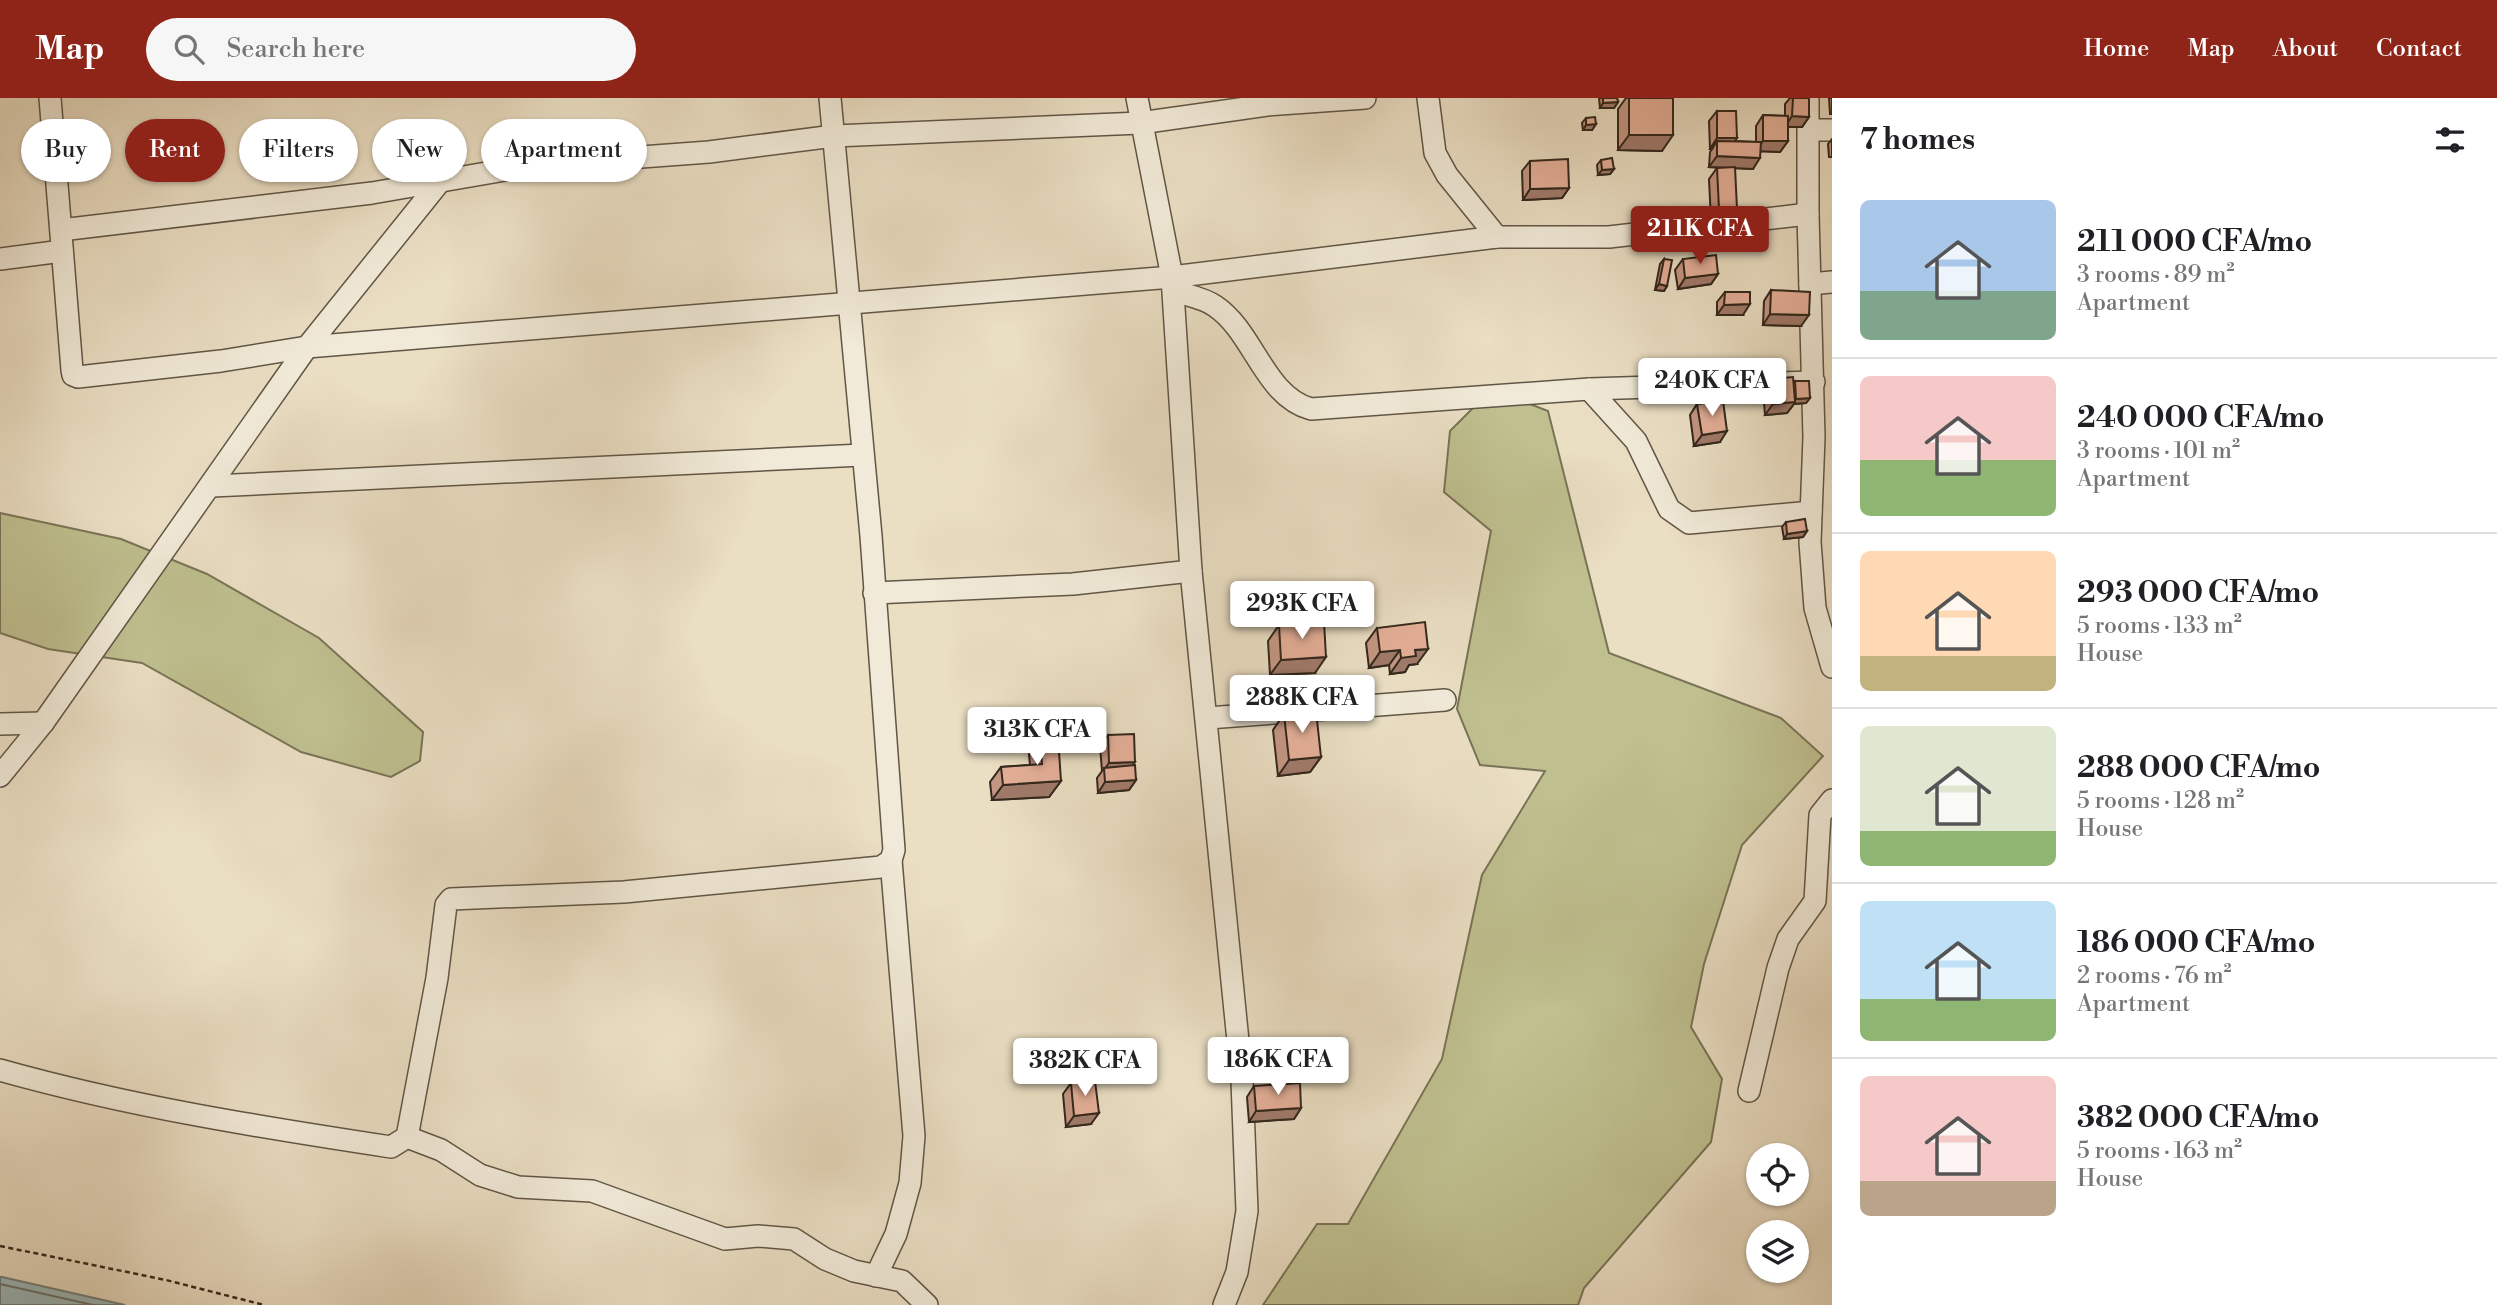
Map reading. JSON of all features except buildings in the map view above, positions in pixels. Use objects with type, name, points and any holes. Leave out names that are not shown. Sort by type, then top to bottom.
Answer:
[{"type":"street","points":[[50,98],[73,375],[221,361],[307,347],[848,304],[1172,284],[1497,237],[1609,237],[1808,214]]},
{"type":"street","points":[[830,98],[874,593],[894,850],[891,860],[914,1136],[910,1183],[897,1234],[876,1276]]},
{"type":"street","points":[[1137,98],[1172,284],[1191,571],[1208,718],[1242,1081],[1247,1211],[1237,1272],[1224,1305]]},
{"type":"street","points":[[467,175],[533,165],[709,152],[834,136],[1140,123],[1267,105],[1365,98]]},
{"type":"street","points":[[1428,98],[1435,153],[1447,175],[1497,237]]},
{"type":"street","points":[[1808,98],[1808,214],[1814,382],[1823,437],[1811,512],[1815,608],[1832,667]]},
{"type":"street","points":[[1810,130],[1832,130]]},
{"type":"street","points":[[61,230],[372,192],[426,182]]},
{"type":"street","points":[[0,776],[43,723],[212,486],[307,347],[440,182]]},
{"type":"street","points":[[0,259],[62,251]]},
{"type":"street","points":[[1810,284],[1832,282]]},
{"type":"street","points":[[1172,284],[1214,304],[1231,320],[1283,393],[1295,405],[1311,409],[1588,389],[1814,382]]},
{"type":"street","points":[[1588,389],[1636,441],[1669,509],[1678,518],[1689,523],[1811,512]]},
{"type":"street","points":[[212,486],[862,455]]},
{"type":"street","points":[[874,593],[1073,584],[1191,571]]},
{"type":"street","points":[[1208,718],[1445,700]]},
{"type":"street","points":[[0,724],[43,723]]},
{"type":"street","points":[[1749,1091],[1778,968],[1788,939],[1825,888],[1820,815],[1832,800]]},
{"type":"street","points":[[0,1070],[73,1091],[228,1122],[391,1147],[407,1137],[437,978],[446,905],[451,899],[624,892],[881,867],[891,860]]},
{"type":"street","points":[[407,1137],[441,1150],[480,1175],[518,1186],[592,1191],[726,1239],[758,1236],[794,1239],[825,1259],[876,1276],[902,1280],[927,1305]]},
{"type":"path","points":[[0,1246],[166,1280],[264,1305]]},
{"type":"green space","points":[[1492,389],[1548,411],[1609,653],[1781,718],[1823,756],[1742,845],[1704,964],[1691,1027],[1722,1079],[1711,1142],[1584,1288],[1578,1305],[1263,1305],[1317,1224],[1348,1224],[1442,1059],[1482,875],[1545,771],[1480,765],[1457,709],[1491,531],[1444,492],[1450,431]]},
{"type":"green space","points":[[0,513],[121,539],[207,574],[319,638],[423,732],[420,761],[391,777],[301,752],[142,663],[48,649],[0,633]]},
{"type":"water","points":[[2,1277],[125,1305],[0,1305]]}]
